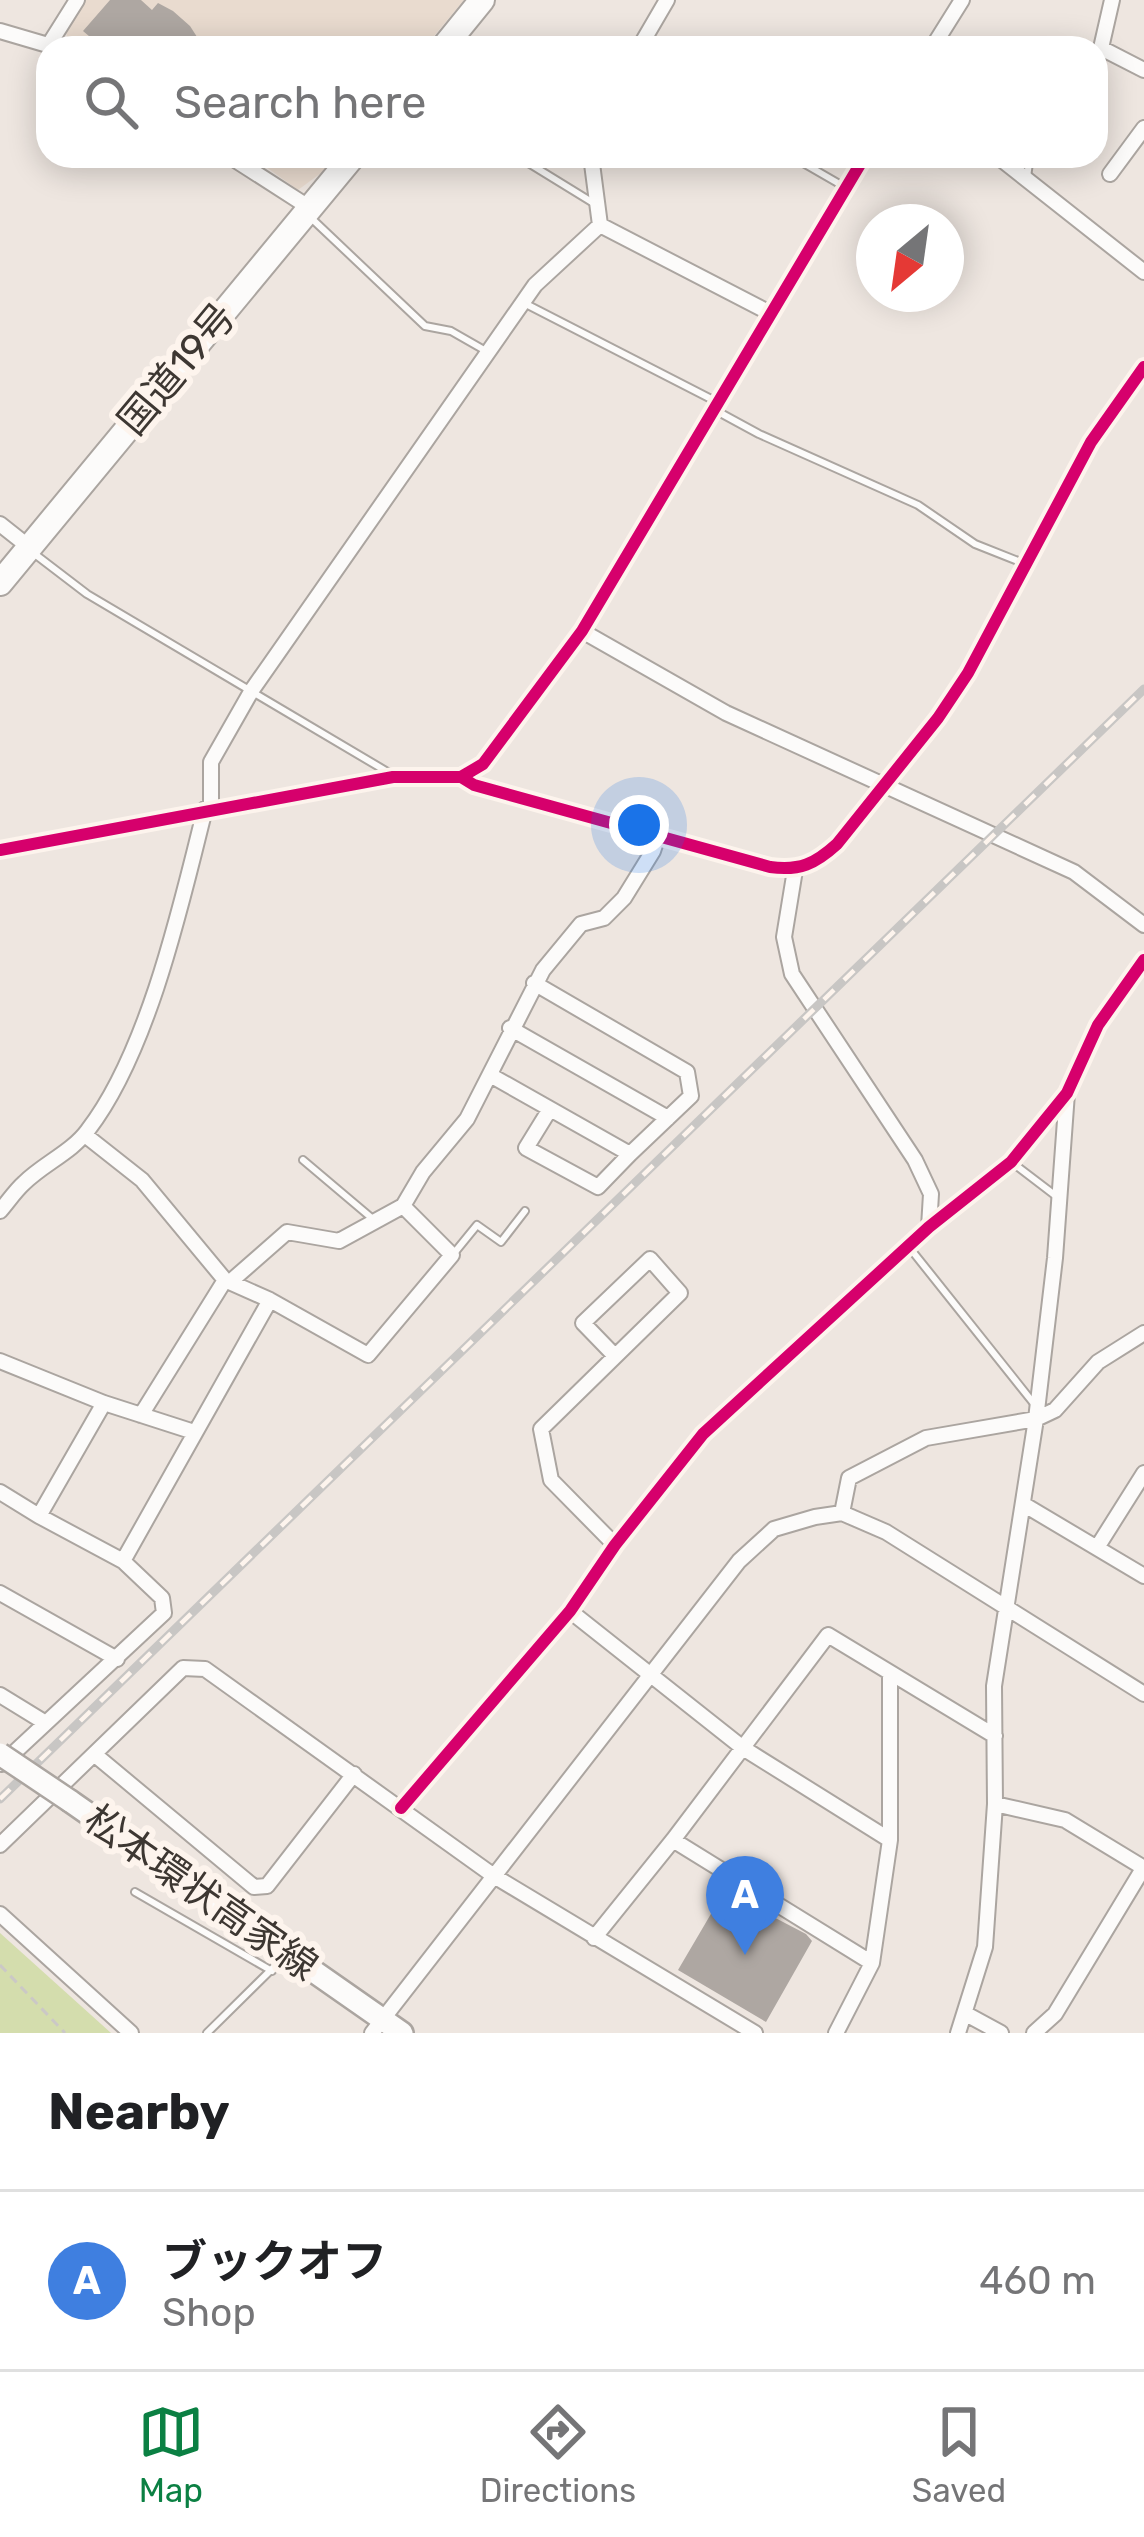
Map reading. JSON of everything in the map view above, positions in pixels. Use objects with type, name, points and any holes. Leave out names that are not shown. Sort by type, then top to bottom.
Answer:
[{"type":"highway","points":[[452,36],[482,0]]},
{"type":"highway","name":"国道19号","points":[[0,583],[343,168]]},
{"type":"main road","name":"松本環状高家線","points":[[0,1753],[287,1953],[377,2026],[402,2033]]},
{"type":"street","points":[[59,36],[76,0]]},
{"type":"street","points":[[646,36],[667,0]]},
{"type":"street","points":[[940,36],[962,0]]},
{"type":"street","points":[[1102,36],[1112,0]]},
{"type":"street","points":[[0,32],[36,41]]},
{"type":"street","points":[[1108,54],[1144,70]]},
{"type":"street","points":[[1110,174],[1144,128]]},
{"type":"street","points":[[249,168],[308,211]]},
{"type":"street","points":[[593,168],[601,225]]},
{"type":"street","points":[[0,850],[393,777],[461,777],[483,764],[582,631],[858,168]]},
{"type":"street","points":[[1014,168],[1144,272]]},
{"type":"street","points":[[601,225],[770,313]]},
{"type":"street","points":[[0,1211],[24,1183],[85,1135],[137,1042],[208,809],[211,762],[252,690],[535,285],[601,225]]},
{"type":"street","points":[[461,777],[474,785],[795,870],[818,862],[938,718],[968,673],[1091,442],[1144,367]]},
{"type":"street","points":[[0,524],[29,548]]},
{"type":"street","points":[[582,631],[726,712],[1074,872],[1144,925]]},
{"type":"street","points":[[141,1415],[228,1281],[287,1232],[339,1241],[403,1207],[422,1172],[466,1119],[534,982],[581,924],[604,918],[625,898],[658,836]]},
{"type":"street","points":[[795,870],[784,937],[792,974],[915,1160],[931,1195],[929,1227]]},
{"type":"street","points":[[401,1808],[570,1611],[615,1545],[716,1420],[929,1227],[1011,1162],[1066,1093],[1098,1025],[1144,960]]},
{"type":"street","points":[[534,982],[687,1072],[692,1096],[598,1187],[526,1148],[550,1109]]},
{"type":"street","points":[[510,1028],[668,1118]]},
{"type":"street","points":[[490,1075],[631,1154]]},
{"type":"street","points":[[958,2033],[985,1947],[995,1804],[994,1686],[1037,1413],[1066,1093]]},
{"type":"street","points":[[85,1135],[142,1180],[228,1281],[368,1355],[452,1255],[403,1207]]},
{"type":"street","points":[[614,1355],[584,1323],[650,1259],[680,1293],[541,1429],[551,1480],[615,1545]]},
{"type":"street","points":[[123,1561],[269,1300]]},
{"type":"street","points":[[842,1514],[849,1478],[926,1438],[1055,1411],[1098,1362],[1144,1334]]},
{"type":"street","points":[[1,1366],[194,1432]]},
{"type":"street","points":[[39,1516],[104,1403]]},
{"type":"street","points":[[1098,1546],[1144,1473]]},
{"type":"street","points":[[0,1492],[123,1561],[162,1598],[164,1613],[0,1766]]},
{"type":"street","points":[[1023,1504],[1144,1576]]},
{"type":"street","points":[[377,2026],[740,1561],[774,1529],[842,1514],[886,1532],[1144,1694]]},
{"type":"street","points":[[0,1593],[117,1659]]},
{"type":"street","points":[[570,1611],[743,1748],[890,1840]]},
{"type":"street","points":[[594,1938],[828,1635],[995,1736]]},
{"type":"street","points":[[0,1845],[183,1668],[205,1669],[494,1876],[755,2033]]},
{"type":"street","points":[[836,2033],[872,1963],[890,1840],[890,1673]]},
{"type":"street","points":[[0,1695],[44,1723]]},
{"type":"street","points":[[94,1754],[254,1887],[267,1886],[354,1774]]},
{"type":"street","points":[[995,1804],[1065,1820],[1144,1868],[1055,2014],[1034,2033]]},
{"type":"street","points":[[673,1840],[872,1963]]},
{"type":"street","points":[[0,1914],[131,2033]]},
{"type":"street","points":[[966,2014],[1001,2033]]},
{"type":"lane","points":[[536,168],[598,206]]},
{"type":"lane","points":[[811,168],[846,188]]},
{"type":"lane","points":[[1027,177],[1028,168]]},
{"type":"lane","points":[[308,211],[425,326],[451,332],[491,353]]},
{"type":"lane","points":[[524,302],[759,434],[918,505],[975,544],[1026,564]]},
{"type":"lane","points":[[29,548],[87,594],[387,769],[393,777]]},
{"type":"lane","points":[[303,1160],[374,1220]]},
{"type":"lane","points":[[1011,1162],[1059,1198]]},
{"type":"lane","points":[[452,1255],[477,1225],[501,1242],[525,1211]]},
{"type":"lane","points":[[908,1246],[1037,1413]]},
{"type":"lane","points":[[135,1892],[272,1971]]},
{"type":"lane","points":[[207,2033],[287,1953]]},
{"type":"path","points":[[0,1965],[64,2033]]},
{"type":"shaded area","points":[[85,0],[464,0],[434,36],[66,33]]},
{"type":"shaded area","points":[[268,168],[325,168],[298,190]]},
{"type":"green space","points":[[0,1933],[111,2033],[0,2033]]},
{"type":"building","points":[[110,0],[141,0],[152,10],[158,3],[173,11],[196,36],[89,36],[83,31]]},
{"type":"building","points":[[725,1890],[759,1905],[812,1941],[766,2022],[678,1970]]},
{"type":"railway","points":[[0,1799],[1144,689]]},
{"type":"cycle path","points":[[0,850],[393,777],[461,777],[483,764],[582,631],[858,168]]},
{"type":"cycle path","points":[[461,777],[474,785],[770,867],[799,867],[814,861],[837,844],[938,718],[968,673],[1091,442],[1144,367]]},
{"type":"cycle path","points":[[401,1808],[570,1611],[615,1545],[703,1434],[929,1227],[1011,1162],[1067,1093],[1098,1025],[1144,960]]},
{"type":"place","name":"ブックオフ","points":[[745,1955]]}]
